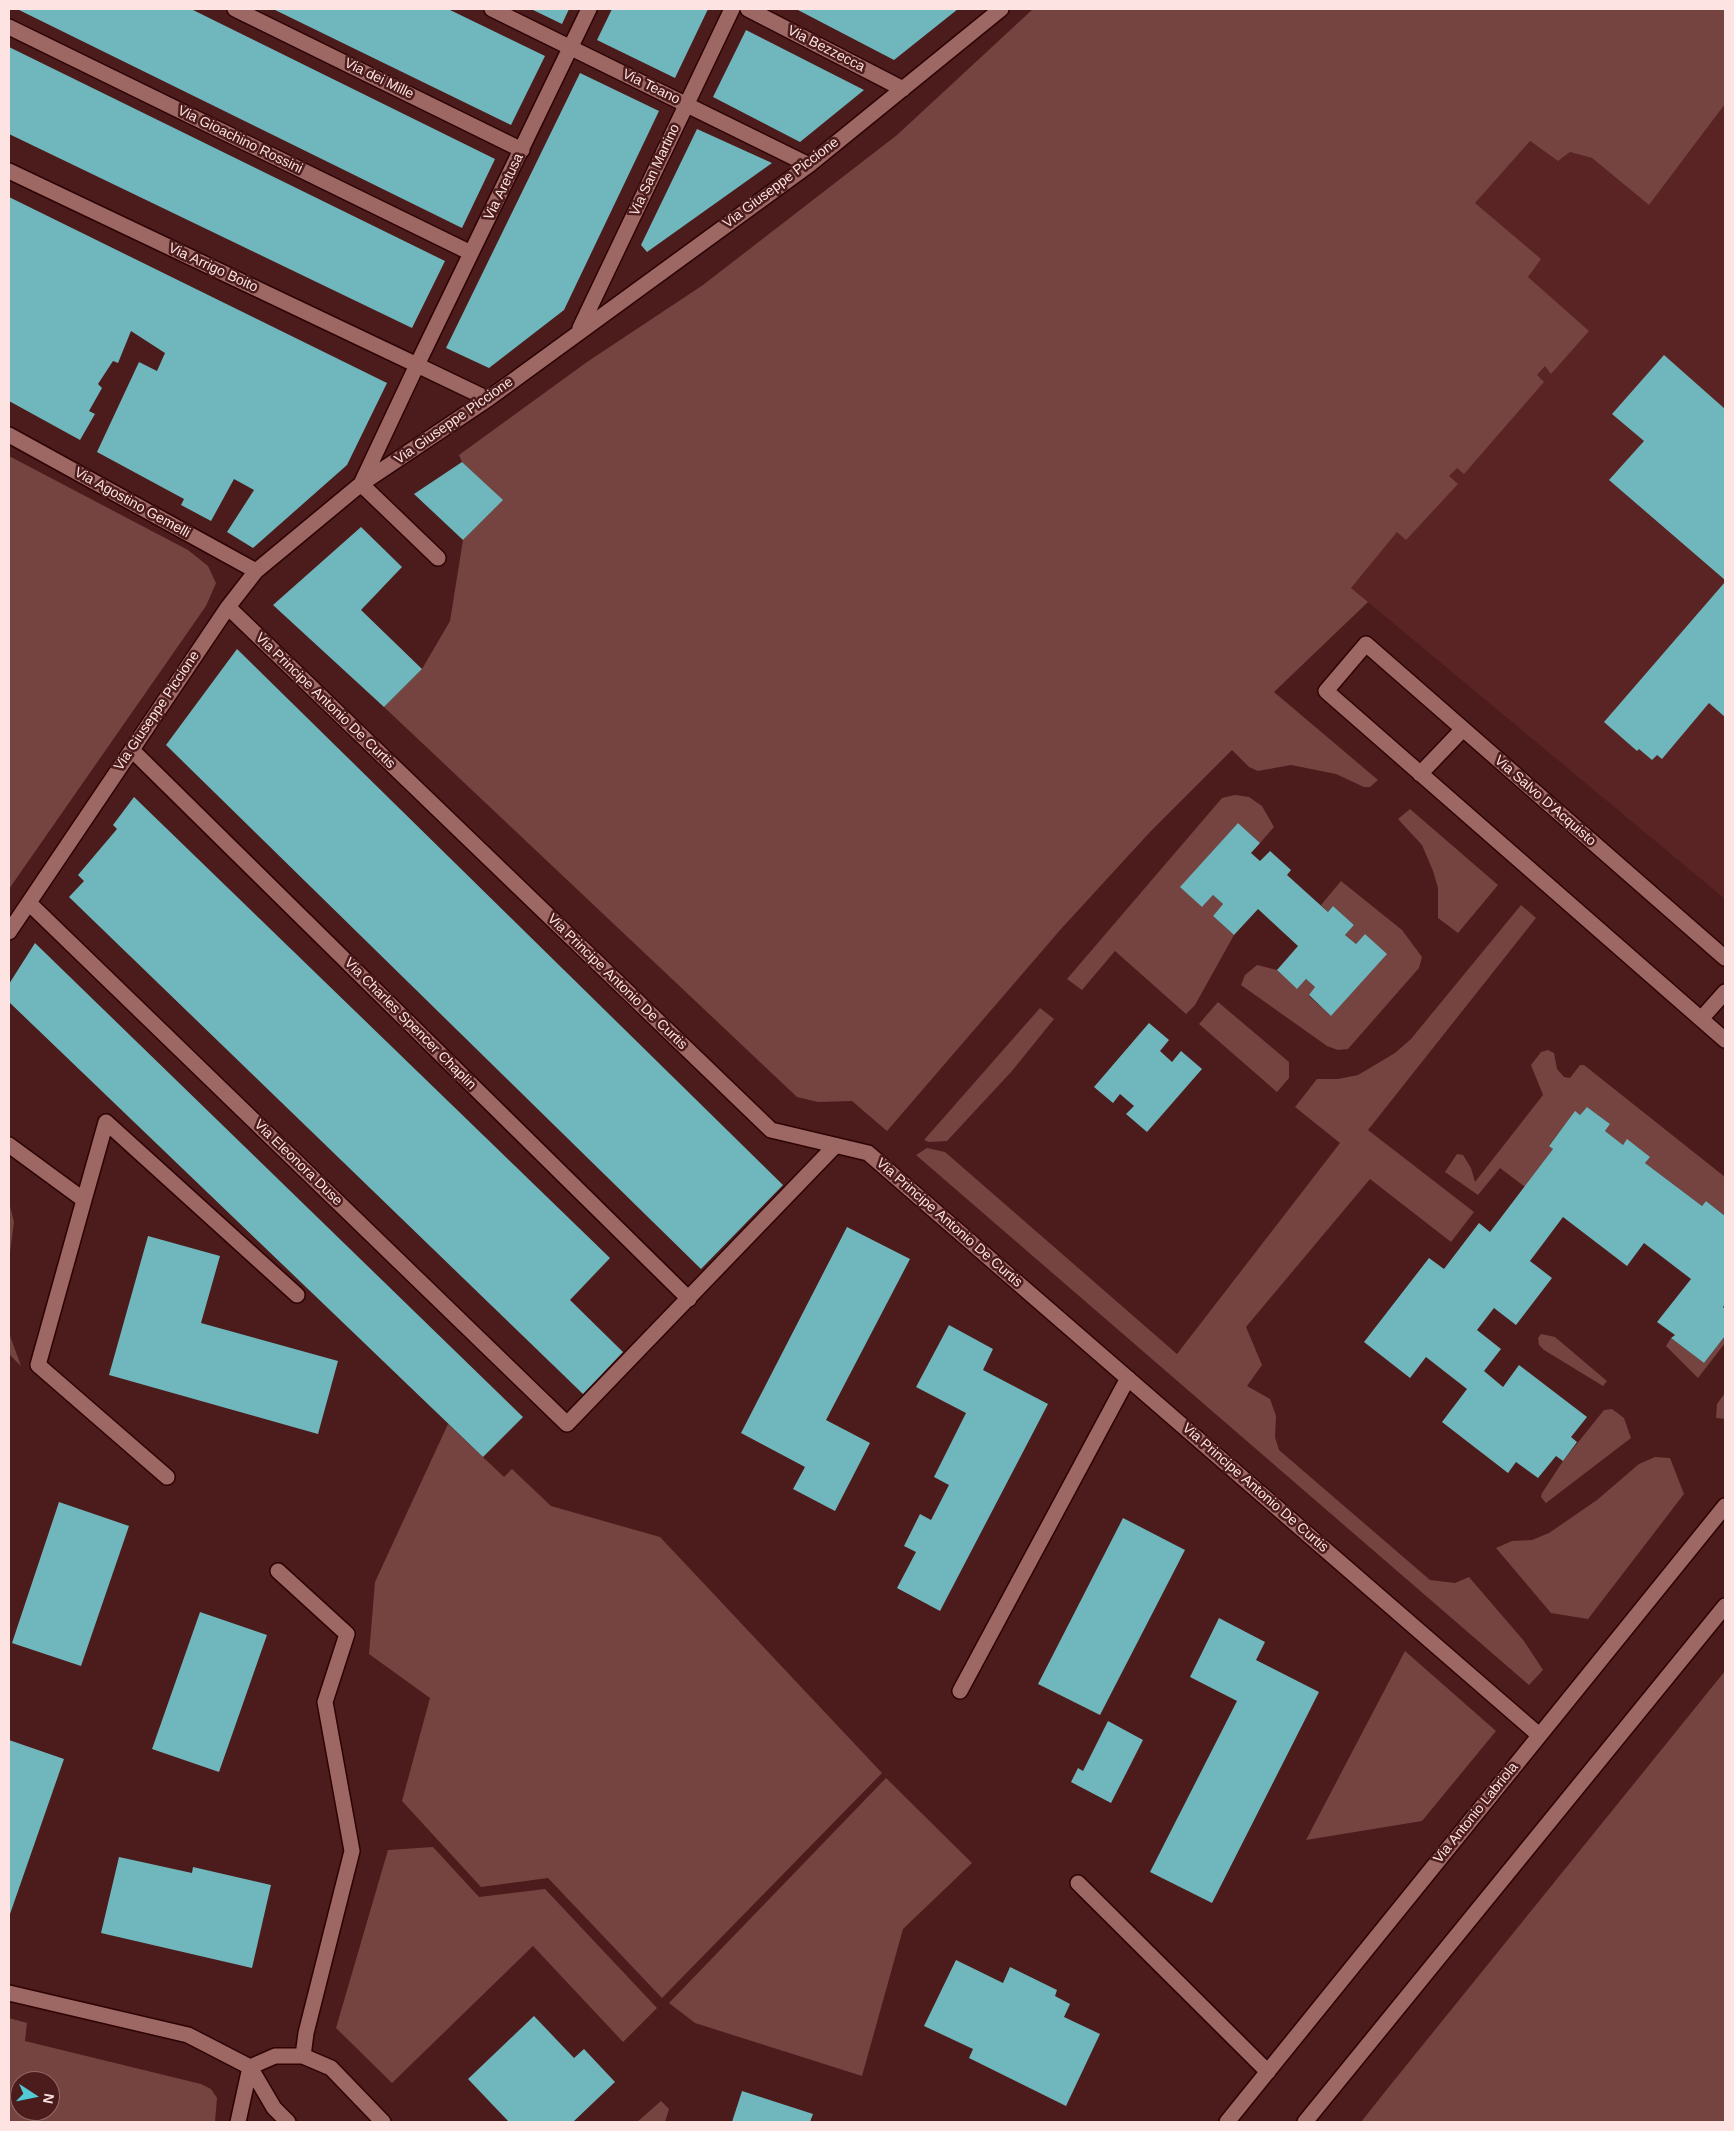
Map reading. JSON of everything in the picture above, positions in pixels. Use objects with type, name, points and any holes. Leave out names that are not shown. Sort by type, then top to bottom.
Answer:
[{"type":"street","name":"Via dei Mille","points":[[235,9],[522,150]]},
{"type":"street","name":"Via Teano","points":[[492,9],[809,165]]},
{"type":"street","name":"Via Aretusa","points":[[361,484],[589,9]]},
{"type":"street","name":"Via San Martino","points":[[579,331],[732,9]]},
{"type":"street","name":"Via Bezzecca","points":[[748,9],[904,89]]},
{"type":"street","name":"Via Giuseppe Piccione","points":[[9,932],[228,607],[256,571],[361,484],[488,399],[809,165],[904,89],[997,10]]},
{"type":"street","name":"Via Gioachino Rossini","points":[[9,27],[471,253]]},
{"type":"street","name":"Via Arrigo Boito","points":[[9,171],[488,399]]},
{"type":"street","name":"Via Agostino Gemelli","points":[[9,435],[256,571]]},
{"type":"street","points":[[361,484],[438,558]]},
{"type":"street","name":"Via Principe Antonio De Curtis","points":[[228,607],[770,1130],[868,1153],[1539,1735]]},
{"type":"street","name":"Via Salvo D'Acquisto","points":[[1420,774],[1326,690],[1366,644],[1725,958]]},
{"type":"street","points":[[1463,729],[1420,774],[1725,1040]]},
{"type":"street","name":"Via Charles Spencer Chaplin","points":[[132,750],[689,1299]]},
{"type":"street","name":"Via Eleonora Duse","points":[[29,903],[567,1424],[689,1299]]},
{"type":"street","points":[[1701,1019],[1725,992]]},
{"type":"street","points":[[167,1478],[38,1365],[106,1122],[297,1295]]},
{"type":"street","points":[[9,1146],[84,1200]]},
{"type":"street","points":[[689,1299],[836,1146]]},
{"type":"street","points":[[960,1692],[1128,1378]]},
{"type":"street","name":"Via Antonio Labriola","points":[[1227,2122],[1725,1506]]},
{"type":"street","points":[[278,1571],[347,1634],[325,1702],[352,1851],[306,2033],[303,2056]]},
{"type":"street","points":[[1305,2122],[1725,1606]]},
{"type":"street","points":[[1078,1882],[1268,2072]]},
{"type":"street","points":[[9,1993],[188,2035],[250,2067],[274,2108],[288,2122]]},
{"type":"street","points":[[250,2067],[275,2056],[303,2056],[331,2068],[383,2122]]},
{"type":"street","points":[[238,2122],[250,2067]]},
{"type":"shaded area","points":[[1033,9],[1725,9],[1725,104],[1649,205],[1592,158],[1570,152],[1558,161],[1530,141],[1475,203],[1541,259],[1528,277],[1589,331],[1551,374],[1545,366],[1537,375],[1544,382],[1464,474],[1457,468],[1449,476],[1458,484],[1406,540],[1397,532],[1351,588],[1368,602],[1274,692],[1378,780],[1370,787],[1364,787],[1336,774],[1291,765],[1258,771],[1249,767],[1232,750],[1150,832],[1061,929],[887,1131],[852,1101],[818,1102],[797,1097],[384,707],[422,669],[450,621],[463,540],[502,500],[462,462],[459,455],[587,362],[703,285],[897,135]]},
{"type":"shaded area","points":[[1725,104],[1725,899],[1351,588],[1475,202],[1529,141],[1558,161],[1570,152],[1592,158],[1649,205]]},
{"type":"shaded area","points":[[9,456],[188,550],[208,566],[216,583],[206,606],[9,889]]},
{"type":"shaded area","points":[[1235,795],[1249,797],[1262,806],[1274,827],[1260,843],[1238,823],[1181,887],[1202,907],[1213,895],[1223,904],[1213,916],[1234,935],[1195,1005],[1186,1014],[1115,951],[1082,990],[1067,979],[1222,798]]},
{"type":"shaded area","points":[[1410,809],[1498,885],[1458,933],[1438,918],[1438,888],[1433,871],[1422,845],[1398,819]]},
{"type":"shaded area","points":[[1341,881],[1402,930],[1422,957],[1419,968],[1348,1049],[1338,1050],[1327,1046],[1241,985],[1245,975],[1257,965],[1277,970],[1297,989],[1306,979],[1315,987],[1309,996],[1331,1016],[1386,954],[1365,934],[1356,944],[1345,935],[1354,925],[1333,906],[1328,912],[1321,905]]},
{"type":"shaded area","points":[[1521,905],[1536,918],[1368,1130],[1474,1212],[1451,1242],[1370,1179],[1246,1327],[1262,1365],[1247,1386],[1270,1399],[1276,1416],[1275,1437],[1279,1450],[1430,1580],[1455,1583],[1469,1577],[1524,1641],[1543,1670],[1529,1685],[916,1155],[927,1148],[945,1152],[1177,1354],[1340,1143],[1295,1107],[1317,1079],[1338,1079],[1358,1075],[1395,1053],[1411,1039]]},
{"type":"shaded area","points":[[1218,1002],[1289,1062],[1289,1078],[1277,1092],[1199,1024]]},
{"type":"shaded area","points":[[1040,1008],[1054,1019],[1012,1071],[947,1141],[929,1142],[924,1140]]},
{"type":"shaded area","points":[[1548,1050],[1554,1053],[1557,1069],[1564,1077],[1570,1078],[1580,1065],[1584,1065],[1725,1177],[1725,1216],[1706,1201],[1702,1206],[1645,1163],[1649,1157],[1627,1140],[1623,1145],[1605,1131],[1610,1124],[1587,1107],[1580,1115],[1575,1112],[1549,1145],[1553,1149],[1525,1187],[1500,1168],[1478,1195],[1445,1172],[1457,1154],[1463,1155],[1471,1168],[1475,1182],[1543,1095],[1531,1065],[1541,1052]]},
{"type":"shaded area","points":[[9,1202],[14,1222],[9,1260]]},
{"type":"shaded area","points":[[9,1333],[21,1366],[9,1354]]},
{"type":"shaded area","points":[[1541,1334],[1555,1337],[1607,1381],[1603,1386],[1544,1350],[1539,1345],[1538,1338]]},
{"type":"shaded area","points":[[1725,1336],[1725,1343],[1698,1378],[1666,1346],[1671,1338],[1704,1363]]},
{"type":"shaded area","points":[[1725,1393],[1725,1419],[1716,1418],[1717,1404]]},
{"type":"shaded area","points":[[1612,1409],[1624,1418],[1631,1438],[1546,1503],[1541,1497],[1542,1493],[1563,1461],[1604,1410]]},
{"type":"shaded area","points":[[448,1424],[504,1477],[512,1469],[551,1506],[660,1537],[882,1773],[662,1998],[548,1878],[481,1887],[402,1801],[430,1698],[369,1654],[375,1582]]},
{"type":"shaded area","points":[[1655,1457],[1670,1458],[1684,1494],[1588,1619],[1551,1613],[1496,1548],[1512,1541],[1532,1540],[1549,1533],[1597,1500],[1639,1464]]},
{"type":"shaded area","points":[[1405,1651],[1496,1731],[1422,1821],[1306,1840]]},
{"type":"shaded area","points":[[1725,1671],[1725,2122],[1361,2122],[1388,2088]]},
{"type":"shaded area","points":[[886,1778],[972,1863],[903,1929],[862,2076],[695,2023],[669,2003]]},
{"type":"shaded area","points":[[433,1847],[479,1897],[545,1889],[657,2008],[623,2042],[533,1946],[392,2083],[336,2028],[388,1850]]},
{"type":"shaded area","points":[[9,2018],[27,2023],[25,2041],[201,2084],[211,2089],[217,2098],[215,2122],[9,2122]]},
{"type":"shaded area","points":[[661,2101],[669,2109],[665,2122],[637,2122]]},
{"type":"building","points":[[17,9],[191,9],[495,159],[462,228]]},
{"type":"building","points":[[273,9],[448,9],[545,56],[511,125]]},
{"type":"building","points":[[531,9],[569,9],[562,24]]},
{"type":"building","points":[[612,9],[708,9],[675,78],[597,40]]},
{"type":"building","points":[[796,9],[958,9],[894,60]]},
{"type":"building","points":[[746,30],[864,90],[800,142],[713,97]]},
{"type":"building","points":[[9,47],[445,261],[412,328],[9,134]]},
{"type":"building","points":[[580,73],[659,111],[564,310],[489,368],[446,348]]},
{"type":"building","points":[[697,129],[772,163],[647,252],[641,245]]},
{"type":"building","points":[[9,197],[387,383],[347,465],[253,548],[227,532],[254,490],[234,479],[211,521],[181,505],[184,499],[97,452],[139,362],[157,371],[165,353],[131,331],[118,363],[113,361],[98,384],[102,388],[89,411],[95,414],[80,440],[9,401]]},
{"type":"building","points":[[1664,355],[1725,409],[1725,580],[1609,480],[1644,441],[1612,414]]},
{"type":"building","points":[[462,462],[503,500],[463,540],[414,494]]},
{"type":"building","points":[[361,527],[402,567],[361,610],[422,669],[384,707],[273,605]]},
{"type":"building","points":[[1725,582],[1725,717],[1709,703],[1662,759],[1657,755],[1652,760],[1639,749],[1637,751],[1604,722]]},
{"type":"building","points":[[237,649],[783,1185],[701,1269],[166,745]]},
{"type":"building","points":[[134,797],[610,1258],[570,1300],[623,1352],[583,1394],[69,897],[84,881],[78,875],[117,829],[113,825]]},
{"type":"building","points":[[1238,823],[1260,843],[1251,853],[1260,861],[1270,851],[1291,870],[1287,875],[1328,912],[1333,906],[1354,925],[1345,935],[1356,944],[1365,934],[1387,954],[1331,1016],[1309,995],[1315,987],[1306,979],[1297,989],[1277,970],[1298,946],[1258,909],[1234,935],[1213,916],[1223,904],[1213,895],[1202,907],[1180,887]]},
{"type":"building","points":[[35,943],[523,1417],[483,1457],[9,1002],[9,984]]},
{"type":"building","points":[[1149,1023],[1169,1040],[1160,1051],[1172,1062],[1181,1051],[1202,1069],[1147,1132],[1126,1114],[1134,1106],[1120,1094],[1113,1103],[1094,1087]]},
{"type":"building","points":[[1587,1107],[1610,1124],[1605,1131],[1623,1145],[1627,1139],[1650,1157],[1645,1163],[1702,1206],[1706,1201],[1725,1216],[1725,1304],[1723,1307],[1725,1309],[1725,1336],[1704,1363],[1671,1338],[1675,1335],[1657,1322],[1691,1279],[1644,1243],[1627,1266],[1563,1217],[1530,1261],[1552,1278],[1516,1325],[1494,1308],[1477,1330],[1501,1349],[1484,1371],[1503,1387],[1519,1365],[1587,1417],[1571,1437],[1577,1442],[1563,1461],[1556,1456],[1538,1478],[1516,1462],[1508,1473],[1442,1422],[1467,1389],[1426,1357],[1410,1378],[1364,1342],[1429,1258],[1444,1269],[1479,1223],[1490,1232],[1553,1149],[1549,1146],[1575,1111],[1580,1115]]},
{"type":"building","points":[[847,1227],[910,1259],[826,1420],[870,1443],[835,1511],[793,1489],[805,1467],[741,1433]]},
{"type":"building","points":[[148,1236],[220,1256],[201,1323],[338,1361],[318,1434],[109,1375]]},
{"type":"building","points":[[949,1325],[993,1349],[983,1370],[1048,1404],[940,1611],[897,1588],[916,1552],[904,1546],[920,1514],[931,1520],[949,1485],[934,1477],[966,1413],[916,1387]]},
{"type":"building","points":[[59,1502],[129,1526],[81,1666],[12,1643]]},
{"type":"building","points":[[1123,1518],[1185,1550],[1100,1715],[1038,1684]]},
{"type":"building","points":[[200,1612],[267,1635],[219,1772],[152,1749]]},
{"type":"building","points":[[1219,1618],[1265,1642],[1256,1660],[1319,1692],[1212,1903],[1150,1872],[1237,1701],[1190,1677]]},
{"type":"building","points":[[1108,1721],[1143,1740],[1111,1803],[1071,1782],[1078,1768],[1083,1771]]},
{"type":"building","points":[[9,1740],[64,1759],[10,1914],[9,1914]]},
{"type":"building","points":[[119,1857],[192,1873],[193,1867],[271,1885],[252,1968],[101,1933]]},
{"type":"building","points":[[956,1960],[1003,1983],[1010,1967],[1057,1990],[1055,1996],[1070,2004],[1064,2017],[1100,2034],[1066,2106],[969,2058],[973,2049],[924,2026]]},
{"type":"building","points":[[534,2016],[574,2058],[584,2049],[615,2082],[573,2122],[509,2122],[468,2079]]},
{"type":"building","points":[[742,2091],[813,2114],[810,2122],[732,2122]]}]
